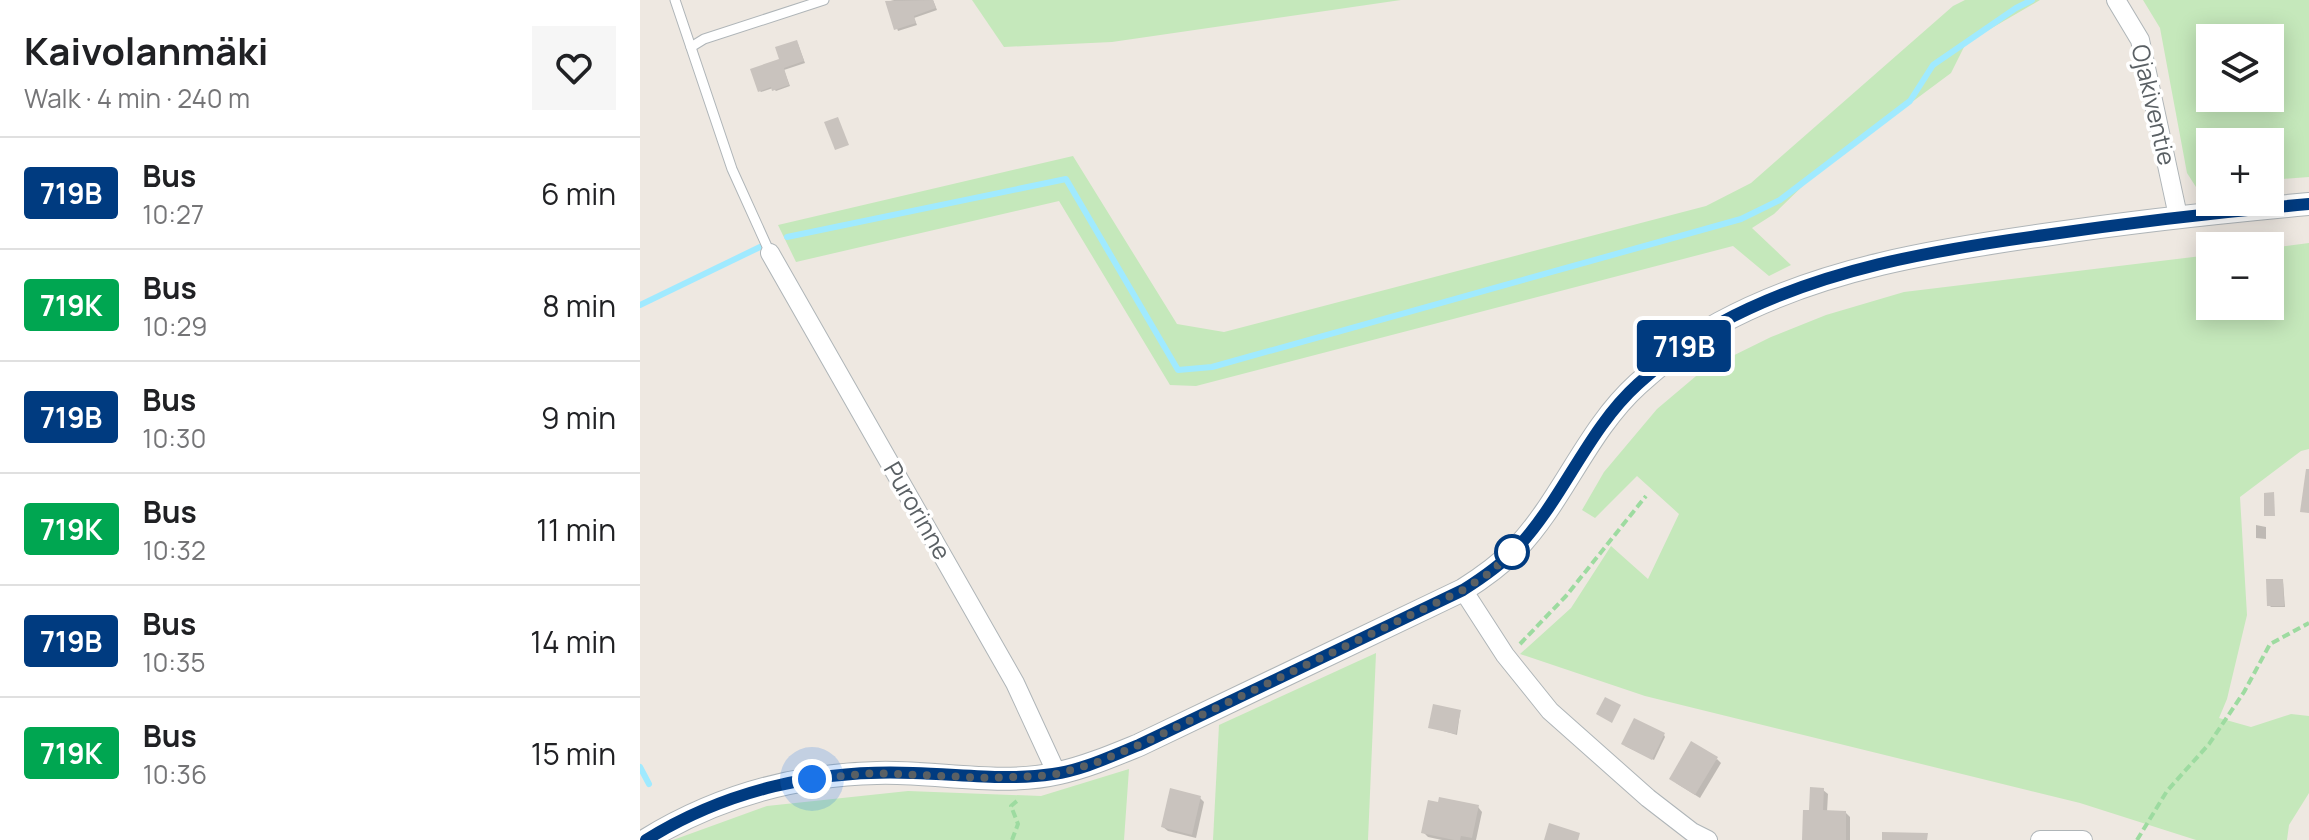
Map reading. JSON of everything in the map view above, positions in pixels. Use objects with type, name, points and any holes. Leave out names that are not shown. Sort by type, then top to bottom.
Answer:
[{"type":"street","name":"Ojakiventie","points":[[2116,0],[2140,40],[2178,216]]},
{"type":"street","points":[[646,840],[706,807],[745,793],[812,779],[874,773],[988,778],[1057,774],[1095,763],[1139,745],[1463,590],[1488,574],[1516,549],[1606,421],[1635,387],[1718,323],[1789,291],[1833,276],[1983,243],[2178,216],[2309,204]]},
{"type":"street","name":"Purorinne","points":[[770,253],[1015,683],[1057,774]]},
{"type":"street","points":[[1463,590],[1505,655],[1550,711],[1648,798],[1692,832],[1708,840]]},
{"type":"street","points":[[2040,840],[2083,840]]},
{"type":"lane","points":[[675,0],[732,169],[770,253]]},
{"type":"lane","points":[[679,11],[682,0]]},
{"type":"lane","points":[[691,47],[704,39],[824,0]]},
{"type":"path","points":[[1505,655],[1527,639],[1566,596],[1646,496]]},
{"type":"path","points":[[2137,840],[2167,791],[2209,744],[2244,692],[2270,644],[2309,623]]},
{"type":"path","points":[[1012,840],[1018,824],[1011,806],[1022,798]]},
{"type":"green space","points":[[972,0],[1401,0],[1112,42],[1004,47]]},
{"type":"green space","points":[[1965,0],[2040,0],[1966,43],[1951,73],[1814,175],[1774,214],[1752,228],[1791,265],[1769,276],[1733,246],[1196,386],[1170,385],[1059,201],[796,262],[778,225],[1073,156],[1177,324],[1224,332],[1706,206],[1751,183],[1953,6]]},
{"type":"green space","points":[[2143,0],[2309,0],[2309,177],[2284,179],[2284,128],[2196,128],[2196,187],[2187,173],[2160,28]]},
{"type":"green space","points":[[2309,243],[2309,449],[2301,451],[2240,497],[2247,615],[2227,699],[2219,718],[2251,727],[2291,714],[2309,716],[2309,793],[2289,825],[2287,840],[2196,840],[2080,803],[1645,696],[1520,654],[1571,608],[1611,546],[1648,579],[1679,514],[1637,476],[1595,518],[1582,510],[1604,472],[1657,409],[1702,371],[1771,337],[1826,315],[1904,292],[2196,257],[2196,320],[2284,320],[2284,246]]},
{"type":"green space","points":[[1376,653],[1368,840],[1213,840],[1219,725]]},
{"type":"green space","points":[[1129,769],[1124,840],[673,840],[767,806],[908,791],[1041,796]]},
{"type":"building","points":[[933,0],[936,8],[914,16],[916,23],[894,30],[885,1]]},
{"type":"building","points":[[797,40],[804,61],[784,68],[789,85],[758,92],[750,69],[779,59],[775,47]]},
{"type":"building","points":[[838,117],[849,145],[835,150],[824,122]]},
{"type":"building","points":[[2306,469],[2309,469],[2309,513],[2300,512]]},
{"type":"building","points":[[2274,492],[2275,516],[2264,516],[2264,493]]},
{"type":"building","points":[[2266,579],[2283,579],[2284,606],[2267,606]]},
{"type":"building","points":[[1605,697],[1621,705],[1612,723],[1596,714]]},
{"type":"building","points":[[1433,704],[1461,710],[1456,734],[1428,728]]},
{"type":"building","points":[[1634,718],[1665,733],[1652,760],[1621,744]]},
{"type":"building","points":[[1691,741],[1718,757],[1695,795],[1669,779]]},
{"type":"building","points":[[1810,787],[1824,788],[1823,810],[1846,811],[1846,840],[1802,840],[1803,810],[1809,810]]},
{"type":"building","points":[[1170,788],[1201,796],[1192,835],[1161,827]]},
{"type":"building","points":[[1439,797],[1479,805],[1472,838],[1461,836],[1460,840],[1454,840],[1421,833],[1428,800],[1438,802]]},
{"type":"building","points":[[1549,823],[1580,833],[1578,840],[1544,840]]},
{"type":"building","points":[[1882,832],[1928,833],[1927,840],[1882,840]]},
{"type":"waterway","points":[[787,237],[1066,179],[1178,370],[1212,367],[1741,219],[1780,200],[1910,101],[1933,65],[2032,0]]},
{"type":"waterway","points":[[640,305],[760,247]]},
{"type":"waterway","points":[[640,767],[649,784]]},
{"type":"bus line","name":"719B","points":[[646,840],[706,807],[745,793],[788,783],[874,773],[1021,778],[1057,774],[1095,763],[1139,745],[1463,590],[1488,574],[1516,549],[1606,421],[1635,387],[1718,323],[1789,291],[1833,276],[1983,243],[2178,216],[2309,204]]},
{"type":"route","points":[[812,779],[874,773],[1021,778],[1057,774],[1095,763],[1139,745],[1463,590],[1488,574],[1516,549],[1512,552]]}]
